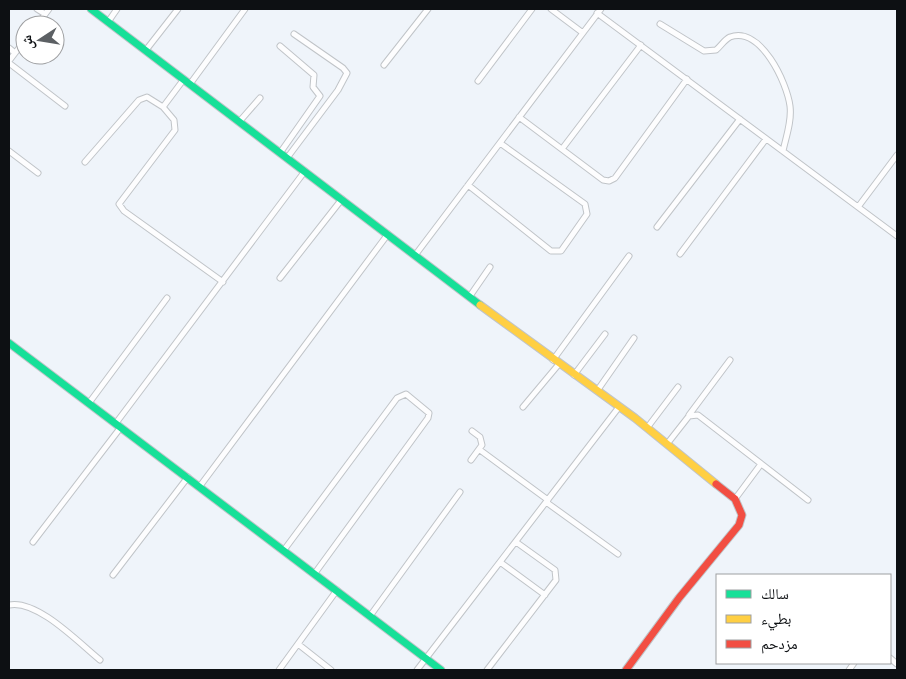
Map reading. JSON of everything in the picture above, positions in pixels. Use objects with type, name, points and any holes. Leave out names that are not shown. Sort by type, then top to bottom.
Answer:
[{"type":"street","points":[[37,9],[45,14],[49,9]]},
{"type":"street","points":[[90,9],[416,254],[556,362],[647,428],[735,499],[742,515],[739,525],[679,598],[626,670]]},
{"type":"street","points":[[108,22],[117,9]]},
{"type":"street","points":[[146,50],[178,9]]},
{"type":"street","points":[[163,107],[187,81],[245,9]]},
{"type":"street","points":[[384,65],[428,9]]},
{"type":"street","points":[[478,81],[532,9]]},
{"type":"street","points":[[551,9],[583,33]]},
{"type":"street","points":[[416,254],[599,11],[641,45],[688,78],[766,139],[897,236]]},
{"type":"street","points":[[660,24],[704,51],[716,50],[725,40],[734,36],[749,39],[765,51],[777,68],[789,103],[790,118],[783,151]]},
{"type":"street","points":[[286,158],[338,90],[347,74],[346,70],[294,34]]},
{"type":"street","points":[[562,150],[641,45]]},
{"type":"street","points":[[280,46],[313,74],[313,87],[320,96],[280,153]]},
{"type":"street","points":[[9,48],[15,52],[9,62],[65,106]]},
{"type":"street","points":[[519,117],[603,180],[609,181],[615,178],[688,78]]},
{"type":"street","points":[[85,162],[139,100],[146,97],[163,107],[174,120],[175,130],[155,158],[121,199],[121,208],[223,282]]},
{"type":"street","points":[[239,122],[260,98]]},
{"type":"street","points":[[657,227],[740,119]]},
{"type":"street","points":[[680,254],[766,139]]},
{"type":"street","points":[[468,185],[551,251],[561,251],[587,214],[585,204],[500,143]]},
{"type":"street","points":[[9,151],[38,173]]},
{"type":"street","points":[[858,207],[897,155]]},
{"type":"street","points":[[33,542],[305,171]]},
{"type":"street","points":[[280,278],[342,199]]},
{"type":"street","points":[[200,486],[388,234]]},
{"type":"street","points":[[523,407],[629,256]]},
{"type":"street","points":[[470,296],[490,267]]},
{"type":"street","points":[[88,403],[167,298]]},
{"type":"street","points":[[574,375],[605,334]]},
{"type":"street","points":[[597,391],[634,338]]},
{"type":"street","points":[[9,343],[441,670]]},
{"type":"street","points":[[667,444],[730,360]]},
{"type":"street","points":[[647,428],[678,387]]},
{"type":"street","points":[[284,550],[397,398],[406,394],[426,409],[429,413],[428,418],[315,573]]},
{"type":"street","points":[[417,670],[619,407]]},
{"type":"street","points":[[689,416],[698,415],[808,500]]},
{"type":"street","points":[[471,460],[480,450],[482,441],[472,431]]},
{"type":"street","points":[[480,450],[618,554]]},
{"type":"street","points":[[735,499],[761,464]]},
{"type":"street","points":[[113,575],[188,477]]},
{"type":"street","points":[[370,616],[460,492]]},
{"type":"street","points":[[487,670],[556,580],[555,570],[516,542]]},
{"type":"street","points":[[500,562],[545,595]]},
{"type":"street","points":[[279,670],[337,590]]},
{"type":"street","points":[[9,605],[20,604],[34,608],[100,660]]},
{"type":"street","points":[[298,644],[331,670]]},
{"type":"traffic: fast","points":[[91,9],[480,305]]},
{"type":"traffic: fast","points":[[9,343],[441,670]]},
{"type":"traffic: slow","points":[[480,305],[635,418],[716,484]]},
{"type":"traffic: jam","points":[[626,670],[679,598],[739,525],[742,515],[735,499],[716,484]]}]
